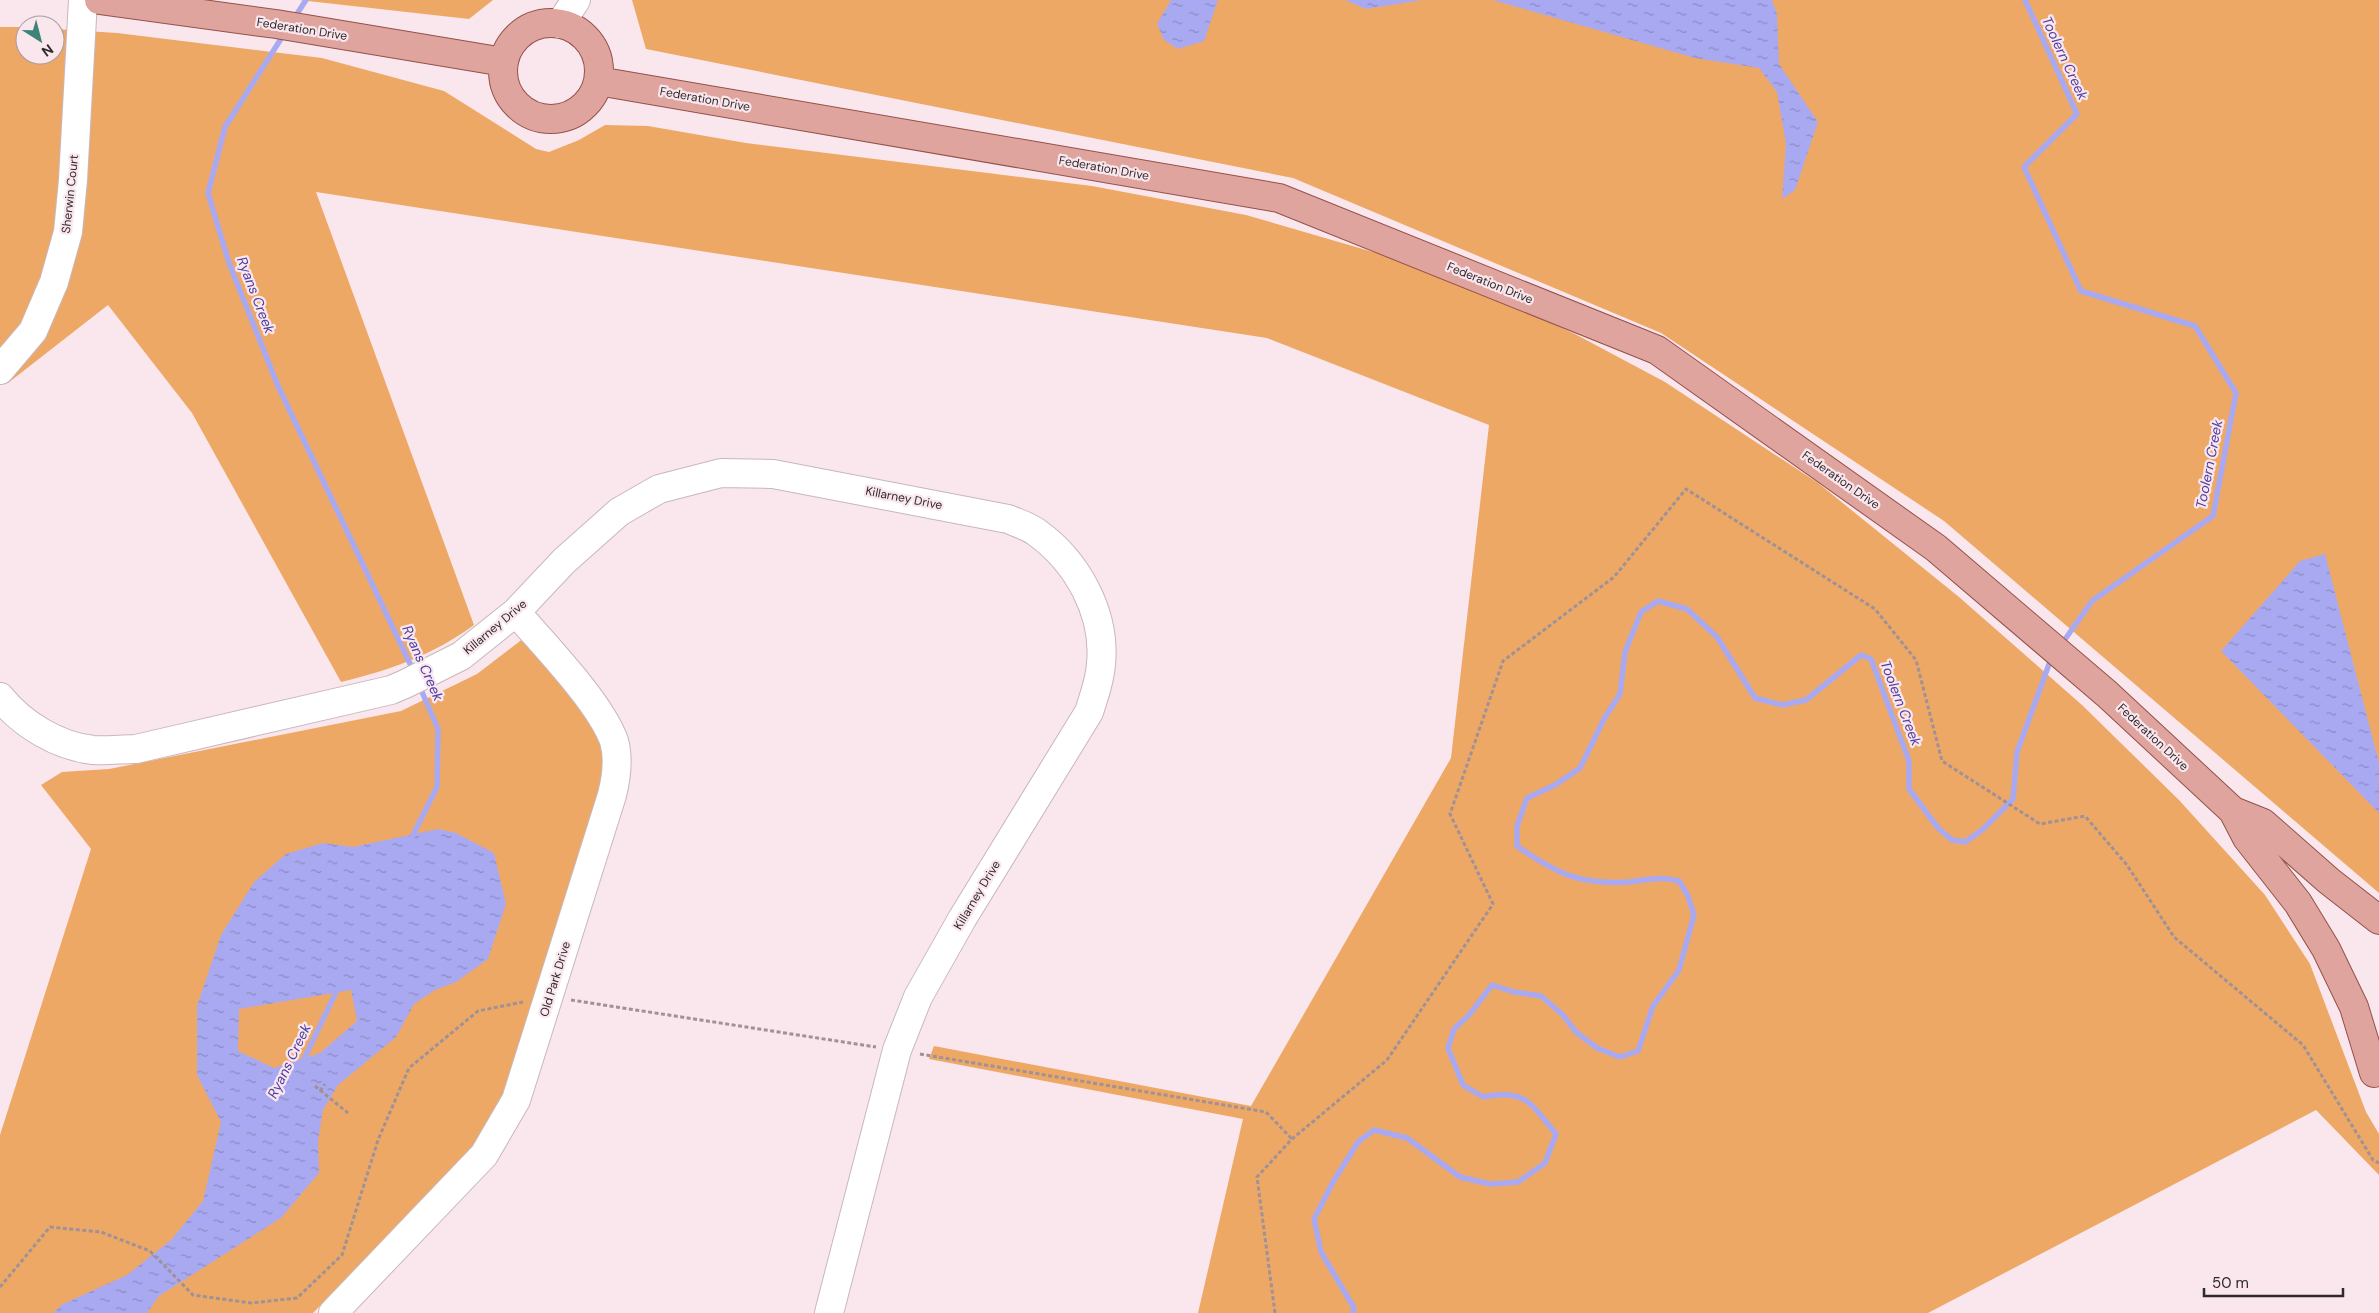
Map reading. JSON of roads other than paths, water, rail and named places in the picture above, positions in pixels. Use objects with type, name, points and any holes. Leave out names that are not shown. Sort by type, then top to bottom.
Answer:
[{"type":"main road","name":"Federation Drive","points":[[98,0],[289,26],[504,62]]},
{"type":"main road","points":[[542,24],[560,24],[578,31],[591,44],[598,62],[598,80],[591,98],[578,111],[560,118],[541,118],[524,111],[511,98],[504,81],[504,62],[511,44],[524,31],[542,24]]},
{"type":"main road","name":"Federation Drive","points":[[598,80],[1279,198],[1657,350],[1936,548],[2107,694],[2233,811],[2248,838],[2298,903],[2326,949],[2354,1007],[2376,1084]]},
{"type":"main road","name":"Federation Drive","points":[[2233,811],[2263,823],[2329,881],[2379,920]]},
{"type":"main road","points":[[2376,1084],[2374,1052],[2379,1029]]},
{"type":"street","name":"Sherwin Court","points":[[0,370],[33,331],[54,282],[68,232],[74,170],[83,0]]},
{"type":"street","points":[[560,24],[576,0]]},
{"type":"street","name":"Killarney Drive","points":[[0,696],[26,722],[56,740],[92,750],[136,749],[391,690],[461,656],[516,612],[564,561],[620,512],[659,489],[721,473],[773,474],[1008,519],[1035,531],[1055,548],[1084,583],[1094,609],[1101,637],[1101,663],[1094,695],[1089,712],[962,919],[918,997],[897,1050],[829,1313]]},
{"type":"street","name":"Old Park Drive","points":[[333,1313],[484,1155],[516,1100],[550,997],[612,795],[616,775],[614,742],[584,694],[516,612]]},
{"type":"water","points":[[1171,0],[1218,0],[1204,41],[1178,49],[1164,40],[1157,24]]},
{"type":"water","points":[[1345,0],[1422,0],[1366,9]]},
{"type":"water","points":[[1493,0],[1772,0],[1777,14],[1779,64],[1818,122],[1795,190],[1782,199],[1786,144],[1777,92],[1759,68],[1695,58]]},
{"type":"water","points":[[2325,554],[2379,763],[2379,813],[2221,651],[2300,561]]},
{"type":"water","points":[[438,829],[456,833],[494,853],[506,904],[488,959],[456,982],[435,990],[414,1004],[396,1037],[338,1085],[323,1110],[318,1141],[319,1173],[281,1218],[159,1296],[147,1313],[53,1313],[63,1304],[127,1275],[171,1240],[203,1201],[221,1122],[197,1075],[197,1006],[221,935],[254,882],[286,854],[323,843],[353,847]],"holes":[[[351,990],[357,1021],[320,1053],[274,1068],[238,1051],[239,1009]]]},
{"type":"waterway","name":"Ryans Creek","points":[[293,20],[306,0]]},
{"type":"waterway","name":"Toolern Creek","points":[[2025,0],[2077,114],[2024,167],[2081,291],[2195,326],[2236,393],[2213,516],[2092,601],[2061,645]]},
{"type":"waterway","name":"Ryans Creek","points":[[284,34],[225,127],[208,193],[229,263],[278,386],[414,672]]},
{"type":"waterway","name":"Toolern Creek","points":[[1353,1313],[1354,1308],[1321,1252],[1314,1219],[1333,1182],[1358,1142],[1374,1130],[1407,1138],[1460,1177],[1490,1184],[1518,1182],[1545,1163],[1556,1134],[1540,1114],[1526,1101],[1518,1097],[1509,1095],[1483,1097],[1463,1085],[1448,1048],[1454,1029],[1469,1015],[1492,985],[1514,992],[1541,996],[1563,1015],[1576,1032],[1597,1048],[1620,1057],[1638,1051],[1653,1006],[1679,970],[1694,915],[1688,896],[1679,881],[1660,879],[1629,882],[1596,882],[1570,876],[1544,864],[1517,846],[1517,826],[1527,798],[1555,785],[1580,768],[1604,719],[1620,694],[1625,652],[1641,612],[1658,601],[1687,609],[1717,637],[1755,698],[1782,705],[1806,700],[1861,655],[1871,659],[1909,761],[1909,789],[1938,828],[1952,840],[1965,842],[1982,830],[2013,799],[2017,752],[2052,656]]},
{"type":"waterway","name":"Ryans Creek","points":[[410,841],[437,787],[438,729],[419,685]]},
{"type":"waterway","name":"Ryans Creek","points":[[302,1063],[339,986]]}]
